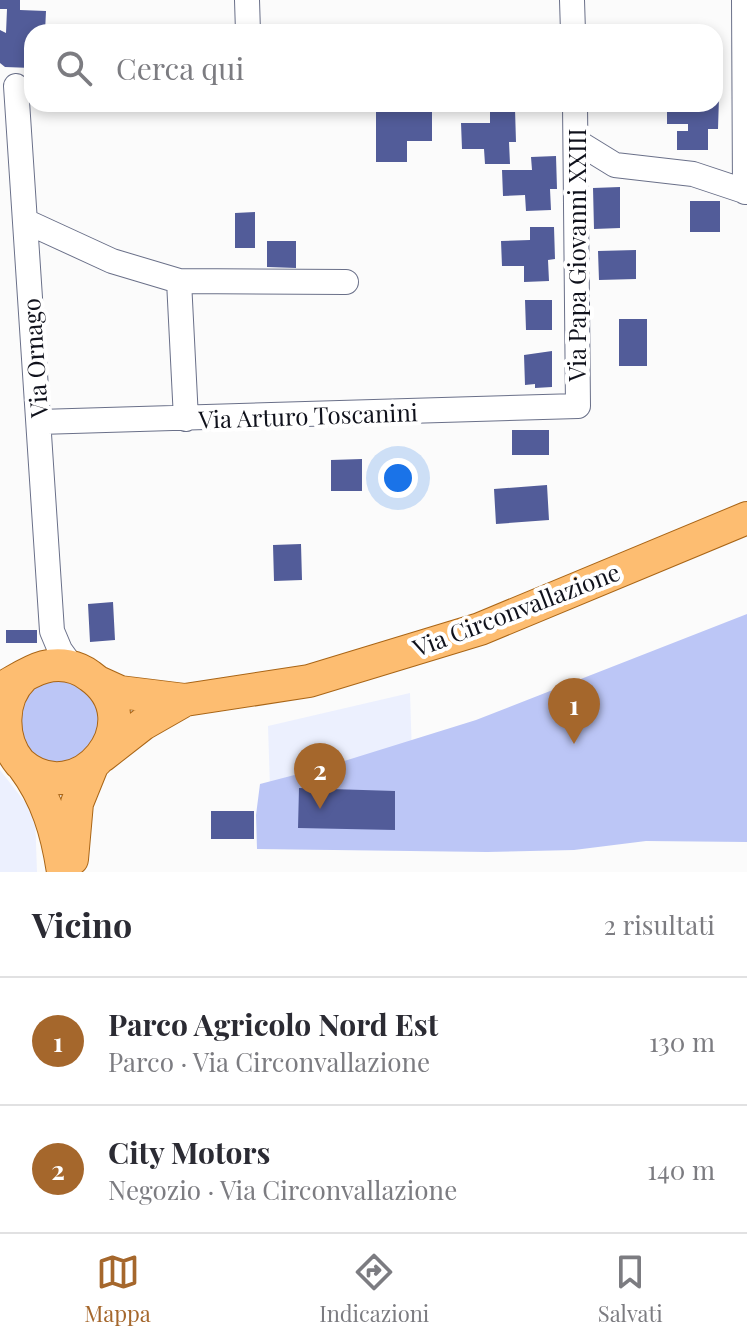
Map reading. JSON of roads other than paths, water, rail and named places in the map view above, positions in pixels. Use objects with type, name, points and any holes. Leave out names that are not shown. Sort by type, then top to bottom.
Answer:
[{"type":"main road","name":"Via Circonvallazione","points":[[19,679],[50,666],[86,675],[120,692],[185,700],[309,681],[480,629],[747,518]]},
{"type":"main road","points":[[72,872],[77,803],[96,762],[111,740],[114,718],[109,698],[86,675]]},
{"type":"main road","points":[[19,679],[9,693],[3,710],[2,729],[10,750],[40,791],[51,816],[63,872]]},
{"type":"main road","name":"Via Circonvallazione","points":[[10,750],[40,775],[56,778],[74,775],[96,762],[134,730],[185,700]]},
{"type":"street","points":[[247,0],[248,24]]},
{"type":"street","points":[[572,0],[573,24]]},
{"type":"street","points":[[576,141],[615,165],[693,174],[746,192],[744,0]]},
{"type":"street","name":"Via Ornago","points":[[16,82],[52,631],[60,650],[86,675]]},
{"type":"street","name":"Via Papa Giovanni XXIII","points":[[575,112],[578,406]]},
{"type":"street","points":[[25,221],[112,261],[179,281],[346,282]]},
{"type":"street","points":[[179,281],[186,419]]},
{"type":"street","name":"Via Arturo Toscanini","points":[[39,422],[578,406]]},
{"type":"street","name":"Via Ornago","points":[[19,679],[47,647],[52,631]]},
{"type":"place","name":"Parco Agricolo Nord Est","points":[[574,744]]},
{"type":"place","name":"City Motors","points":[[320,809]]}]
